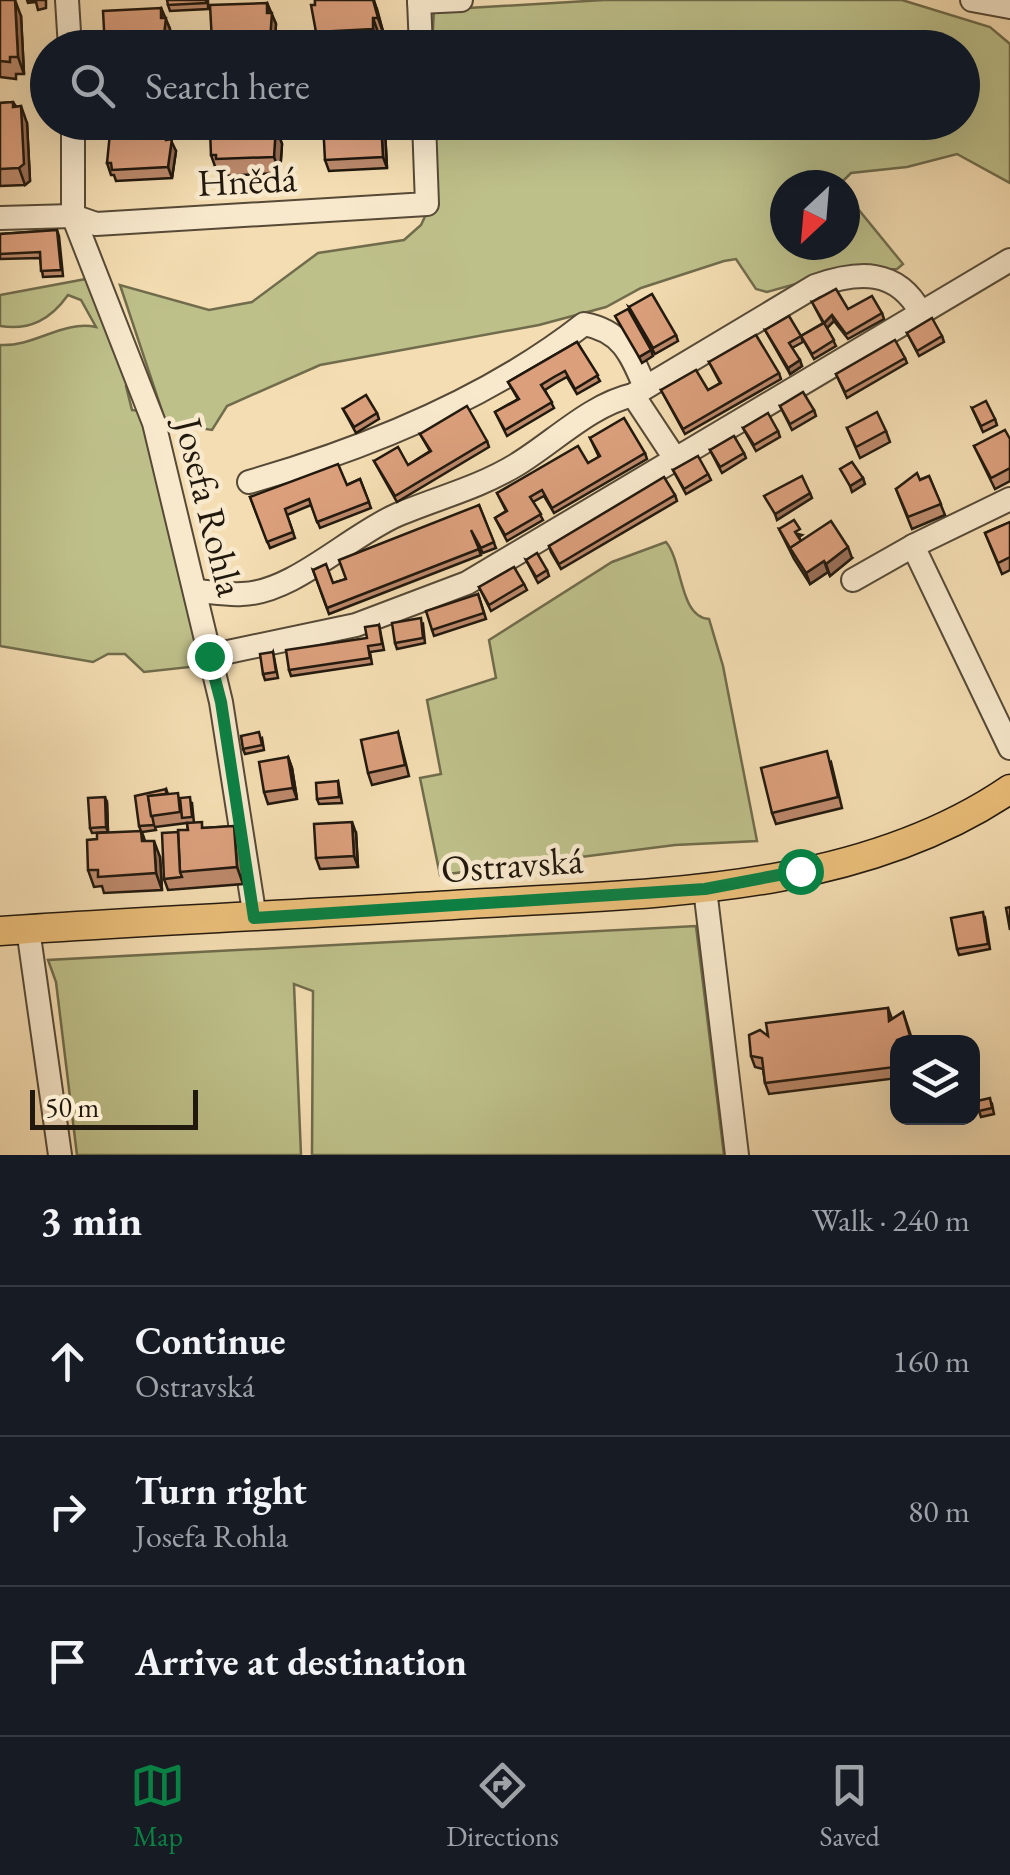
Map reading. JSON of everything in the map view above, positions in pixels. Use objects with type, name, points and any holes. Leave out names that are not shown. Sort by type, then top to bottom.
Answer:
[{"type":"main road","name":"Ostravská","points":[[0,931],[705,889],[889,848],[985,806],[1010,789]]},
{"type":"street","points":[[67,0],[69,30]]},
{"type":"street","points":[[420,30],[418,1],[461,0]]},
{"type":"street","points":[[972,0],[1010,7]]},
{"type":"street","name":"Josefa Rohla","points":[[73,140],[72,216],[154,423],[225,722],[254,918]]},
{"type":"street","name":"Hnědá","points":[[0,218],[72,216],[96,224],[427,204],[425,140]]},
{"type":"street","points":[[209,656],[356,625],[468,583],[1010,260]]},
{"type":"street","points":[[196,590],[245,595],[284,584],[343,543],[398,514],[499,476],[560,438],[608,401],[639,391],[815,286],[848,274],[885,276],[912,296],[921,314]]},
{"type":"street","points":[[249,482],[352,452],[540,358],[584,324],[606,328],[626,344],[639,391],[674,457]]},
{"type":"street","points":[[853,580],[1010,499]]},
{"type":"street","points":[[913,546],[931,592],[1010,748]]},
{"type":"street","points":[[705,889],[737,1155]]},
{"type":"street","points":[[28,929],[60,1155]]},
{"type":"green space","points":[[604,0],[902,0],[990,27],[1010,44],[1010,183],[957,154],[907,167],[860,172],[770,170],[770,260],[860,260],[860,211],[903,264],[897,269],[846,270],[767,292],[756,289],[736,259],[724,261],[641,288],[606,307],[539,325],[320,365],[227,406],[212,430],[166,423],[120,285],[209,310],[252,302],[318,253],[404,240],[421,225],[428,210],[426,140],[980,140],[980,30],[433,30],[434,10]]},
{"type":"green space","points":[[86,279],[130,373],[126,386],[132,410],[143,411],[185,578],[199,666],[144,672],[125,654],[108,654],[93,662],[0,646],[0,345],[25,342],[72,327],[96,327],[81,300],[68,295],[39,321],[21,327],[0,326],[0,295]]},
{"type":"green space","points":[[666,542],[692,609],[709,619],[723,666],[757,841],[675,845],[440,875],[420,778],[441,774],[427,700],[496,678],[489,640],[612,562]]},
{"type":"green space","points":[[696,926],[724,1155],[312,1155],[313,991],[294,984],[301,1155],[77,1155],[56,982],[48,960]]},
{"type":"building","points":[[0,0],[15,0],[18,57],[10,57],[10,62],[0,61]]},
{"type":"building","points":[[167,0],[206,0],[206,3],[168,5]]},
{"type":"building","points":[[315,0],[373,0],[378,18],[373,18],[373,29],[316,30],[311,5],[315,5]]},
{"type":"building","points":[[267,3],[267,13],[272,13],[271,30],[211,30],[210,5]]},
{"type":"building","points":[[161,8],[161,18],[166,18],[165,30],[104,30],[103,11]]},
{"type":"building","points":[[13,102],[13,107],[21,106],[24,164],[0,169],[0,103]]},
{"type":"building","points":[[109,140],[172,140],[168,167],[112,170],[111,163],[107,163]]},
{"type":"building","points":[[210,140],[275,140],[274,157],[216,159],[216,155],[211,155]]},
{"type":"building","points":[[324,140],[382,140],[383,157],[325,160]]},
{"type":"building","points":[[57,230],[61,270],[41,271],[40,252],[0,254],[0,234]]},
{"type":"building","points":[[836,289],[848,309],[872,296],[882,313],[846,334],[832,315],[824,323],[812,302]]},
{"type":"building","points":[[652,294],[676,335],[653,348],[629,307]]},
{"type":"building","points":[[628,309],[651,350],[639,357],[615,316]]},
{"type":"building","points":[[789,316],[801,336],[789,343],[800,360],[788,368],[765,330]]},
{"type":"building","points":[[932,318],[942,336],[917,351],[907,333]]},
{"type":"building","points":[[824,323],[834,340],[812,354],[801,336]]},
{"type":"building","points":[[756,335],[779,373],[683,429],[661,390],[696,370],[708,390],[721,383],[709,362]]},
{"type":"building","points":[[895,340],[905,358],[845,392],[836,374]]},
{"type":"building","points":[[577,342],[598,375],[575,389],[565,371],[554,377],[541,385],[552,402],[505,430],[495,412],[519,399],[508,382]]},
{"type":"building","points":[[803,392],[814,410],[790,424],[780,406]]},
{"type":"building","points":[[366,395],[377,413],[354,427],[343,409]]},
{"type":"building","points":[[986,401],[995,419],[981,426],[972,408]]},
{"type":"building","points":[[467,406],[487,441],[395,496],[374,461],[398,447],[408,465],[431,451],[420,434]]},
{"type":"building","points":[[877,412],[886,431],[856,447],[847,428]]},
{"type":"building","points":[[768,413],[778,431],[754,445],[743,428]]},
{"type":"building","points":[[624,418],[645,453],[552,508],[542,490],[530,497],[541,514],[505,535],[495,518],[507,511],[497,493],[578,446],[588,463],[600,456],[590,438]]},
{"type":"building","points":[[1005,430],[1010,439],[1010,468],[991,478],[974,446]]},
{"type":"building","points":[[734,436],[744,453],[720,467],[710,450]]},
{"type":"building","points":[[698,456],[708,474],[684,489],[673,470]]},
{"type":"building","points":[[852,462],[863,478],[850,486],[840,469]]},
{"type":"building","points":[[338,464],[347,485],[360,479],[369,502],[317,522],[309,499],[285,509],[293,532],[267,542],[250,497]]},
{"type":"building","points":[[917,473],[920,480],[929,476],[941,504],[908,517],[896,489]]},
{"type":"building","points":[[802,476],[810,493],[775,514],[764,496]]},
{"type":"building","points":[[664,477],[675,495],[559,564],[549,546]]},
{"type":"building","points":[[479,505],[494,542],[481,548],[471,530],[479,549],[327,608],[313,570],[326,564],[333,583],[346,579],[339,560]]},
{"type":"building","points":[[794,520],[801,541],[790,548],[779,529]]},
{"type":"building","points":[[831,521],[848,547],[806,573],[790,548]]},
{"type":"building","points":[[1010,522],[1010,557],[998,563],[985,533]]},
{"type":"building","points":[[537,553],[547,570],[536,577],[526,560]]},
{"type":"building","points":[[514,567],[524,584],[489,605],[479,587]]},
{"type":"building","points":[[478,594],[484,613],[432,630],[426,611]]},
{"type":"building","points":[[421,618],[423,638],[395,643],[392,623]]},
{"type":"building","points":[[379,625],[382,644],[368,646],[370,658],[289,670],[286,650],[367,638],[365,627]]},
{"type":"building","points":[[273,652],[276,672],[263,674],[260,654]]},
{"type":"building","points":[[259,732],[262,745],[243,749],[241,736]]},
{"type":"building","points":[[398,732],[405,765],[368,773],[361,740]]},
{"type":"building","points":[[827,751],[838,797],[772,813],[761,768]]},
{"type":"building","points":[[288,757],[293,788],[264,792],[259,762]]},
{"type":"building","points":[[338,781],[339,797],[317,799],[316,783]]},
{"type":"building","points":[[166,789],[166,794],[148,796],[154,825],[139,826],[135,796]]},
{"type":"building","points":[[178,793],[180,812],[151,816],[148,796]]},
{"type":"building","points":[[105,797],[106,827],[90,828],[88,798]]},
{"type":"building","points":[[190,797],[192,817],[182,818],[180,798]]},
{"type":"building","points":[[202,822],[202,828],[234,826],[237,867],[180,872],[178,830],[188,830],[187,823]]},
{"type":"building","points":[[352,822],[354,856],[316,858],[314,824]]},
{"type":"building","points":[[141,831],[142,841],[154,841],[156,873],[98,877],[98,870],[88,870],[87,840],[97,839],[97,833]]},
{"type":"building","points":[[178,832],[182,877],[164,879],[162,833]]},
{"type":"building","points":[[983,912],[988,944],[957,949],[951,918]]},
{"type":"building","points":[[888,1008],[889,1021],[903,1012],[910,1035],[890,1035],[890,1068],[765,1083],[762,1058],[751,1056],[749,1035],[760,1030],[768,1036],[766,1023]]},
{"type":"building","points":[[990,1098],[992,1108],[980,1111],[980,1100]]},
{"type":"route","points":[[209,656],[221,702],[254,918],[705,889],[800,871]]}]
